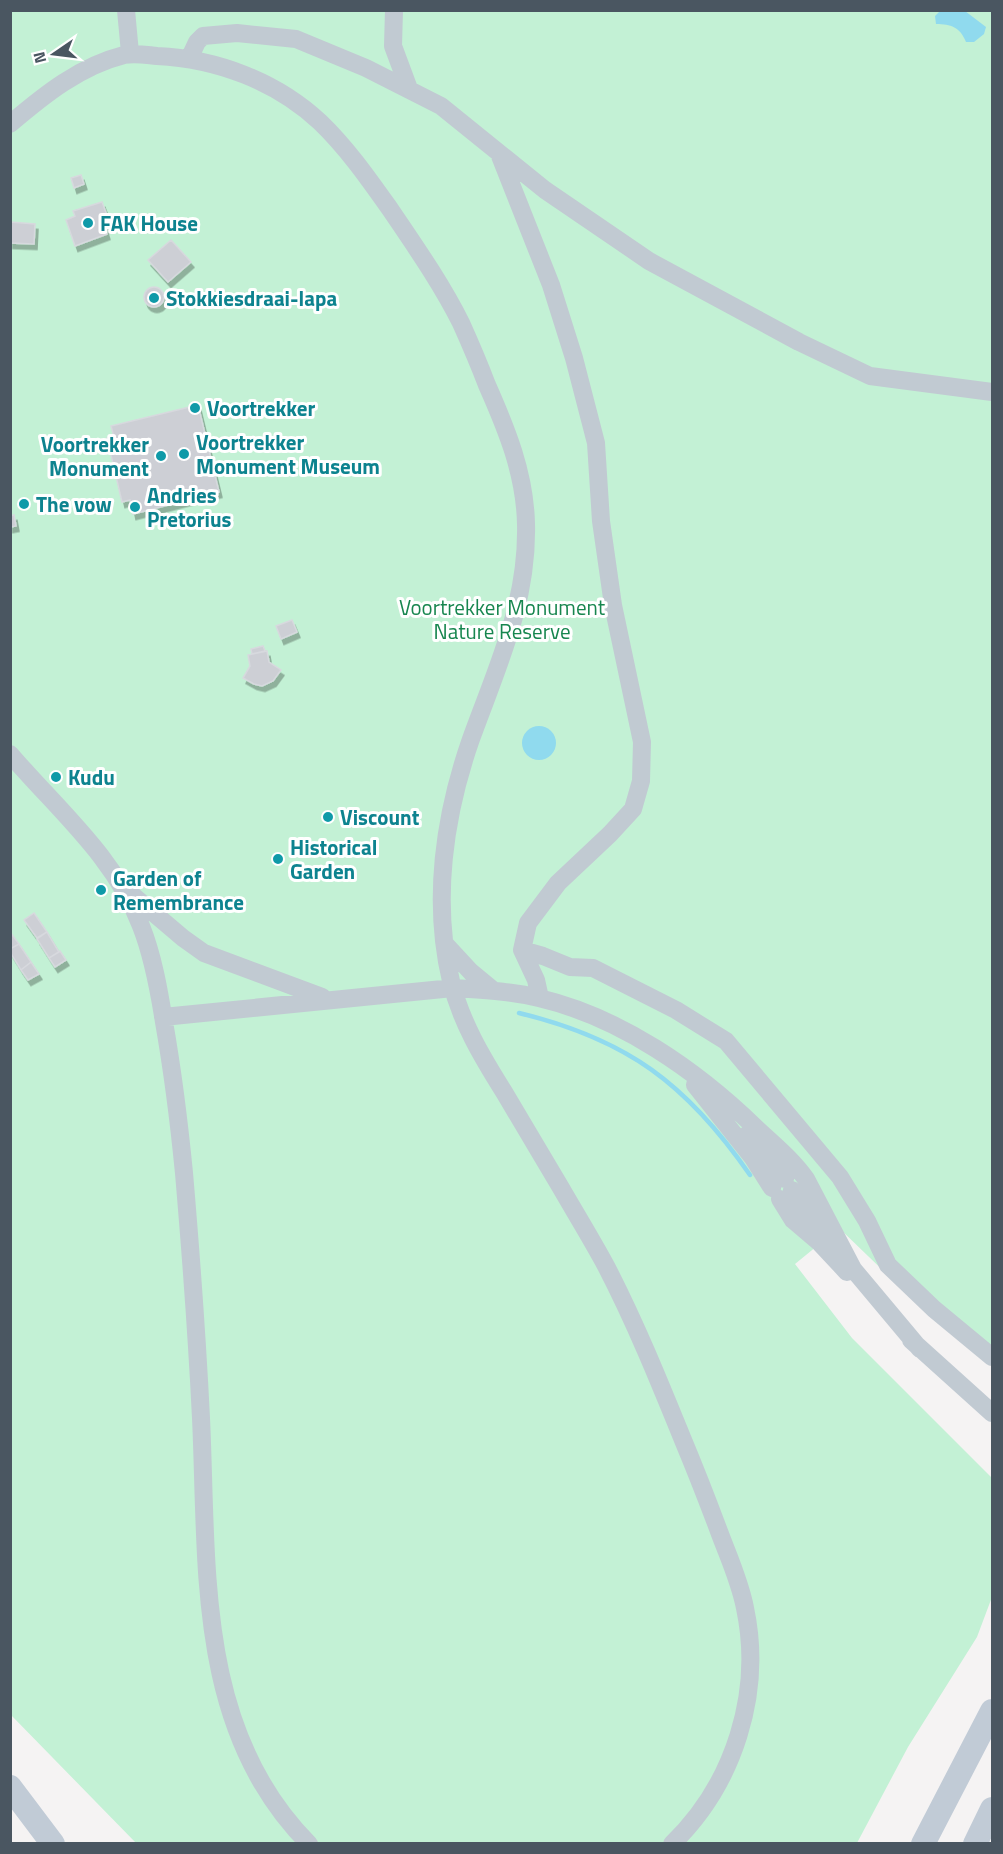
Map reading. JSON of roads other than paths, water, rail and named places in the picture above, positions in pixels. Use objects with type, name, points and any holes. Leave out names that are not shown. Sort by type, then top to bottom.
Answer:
[{"type":"main road","points":[[923,1844],[993,1711]]},
{"type":"main road","points":[[10,1787],[53,1844]]},
{"type":"main road","points":[[975,1844],[993,1809]]},
{"type":"street","points":[[126,10],[129,53]]},
{"type":"street","points":[[394,10],[393,46],[409,89]]},
{"type":"street","points":[[189,59],[197,42],[203,36],[237,33],[296,39],[366,68],[441,106],[545,190],[649,261],[809,346],[870,376],[993,392]]},
{"type":"street","points":[[10,124],[72,77],[129,53],[189,59],[236,71],[271,86],[317,119],[362,170],[423,259],[460,322],[499,412],[525,491],[527,527],[522,587],[504,655],[471,739],[448,823],[442,873],[446,945],[453,988],[468,1029],[482,1057],[604,1263],[636,1326],[725,1546],[746,1610],[750,1659],[746,1705],[741,1727],[725,1771],[704,1806],[672,1844]]},
{"type":"street","points":[[499,154],[551,285],[574,358],[596,443],[601,521],[613,605],[642,742],[641,781],[633,809],[558,883],[528,924],[522,950],[536,980],[540,998]]},
{"type":"street","points":[[10,754],[88,840],[133,896],[204,952],[315,996],[342,999]]},
{"type":"street","points":[[117,878],[146,939],[164,1017],[177,1095],[199,1379],[209,1611],[217,1660],[231,1713],[249,1759],[273,1800],[309,1844]]},
{"type":"street","points":[[446,945],[471,972],[494,990]]},
{"type":"street","points":[[522,950],[570,967],[593,969],[676,1010],[726,1041],[840,1177],[867,1221],[888,1265],[934,1309],[993,1357]]},
{"type":"street","points":[[164,1017],[453,988],[494,990],[540,998],[603,1020],[646,1043],[730,1102],[797,1166],[853,1269],[920,1349]]},
{"type":"street","points":[[676,1063],[782,1189],[793,1220],[820,1243],[920,1349],[993,1413]]},
{"type":"water","points":[[940,11],[965,11],[986,27],[984,34],[974,42],[966,42],[954,27],[936,24],[935,16]]},
{"type":"water","points":[[539,726],[551,731],[556,743],[551,755],[539,760],[527,755],[522,743],[527,731]]},
{"type":"waterway","points":[[519,1013],[592,1036],[651,1070],[703,1115],[750,1175]]},
{"type":"place","name":"FAK House","points":[[88,223]]},
{"type":"place","name":"Stokkiesdraai-lapa","points":[[154,298]]},
{"type":"place","name":"Voortrekker","points":[[195,408]]},
{"type":"place","name":"Voortrekker Monument Museum","points":[[184,454]]},
{"type":"place","name":"Voortrekker Monument","points":[[161,456]]},
{"type":"place","name":"The vow","points":[[24,504]]},
{"type":"place","name":"Andries Pretorius","points":[[135,507]]},
{"type":"place","name":"Kudu","points":[[56,777]]},
{"type":"place","name":"Viscount","points":[[328,817]]},
{"type":"place","name":"Historical Garden","points":[[278,859]]},
{"type":"place","name":"Garden of Remembrance","points":[[101,890]]},
{"type":"park label","name":"Voortrekker Monument Nature Reserve","points":[[502,619]]}]
